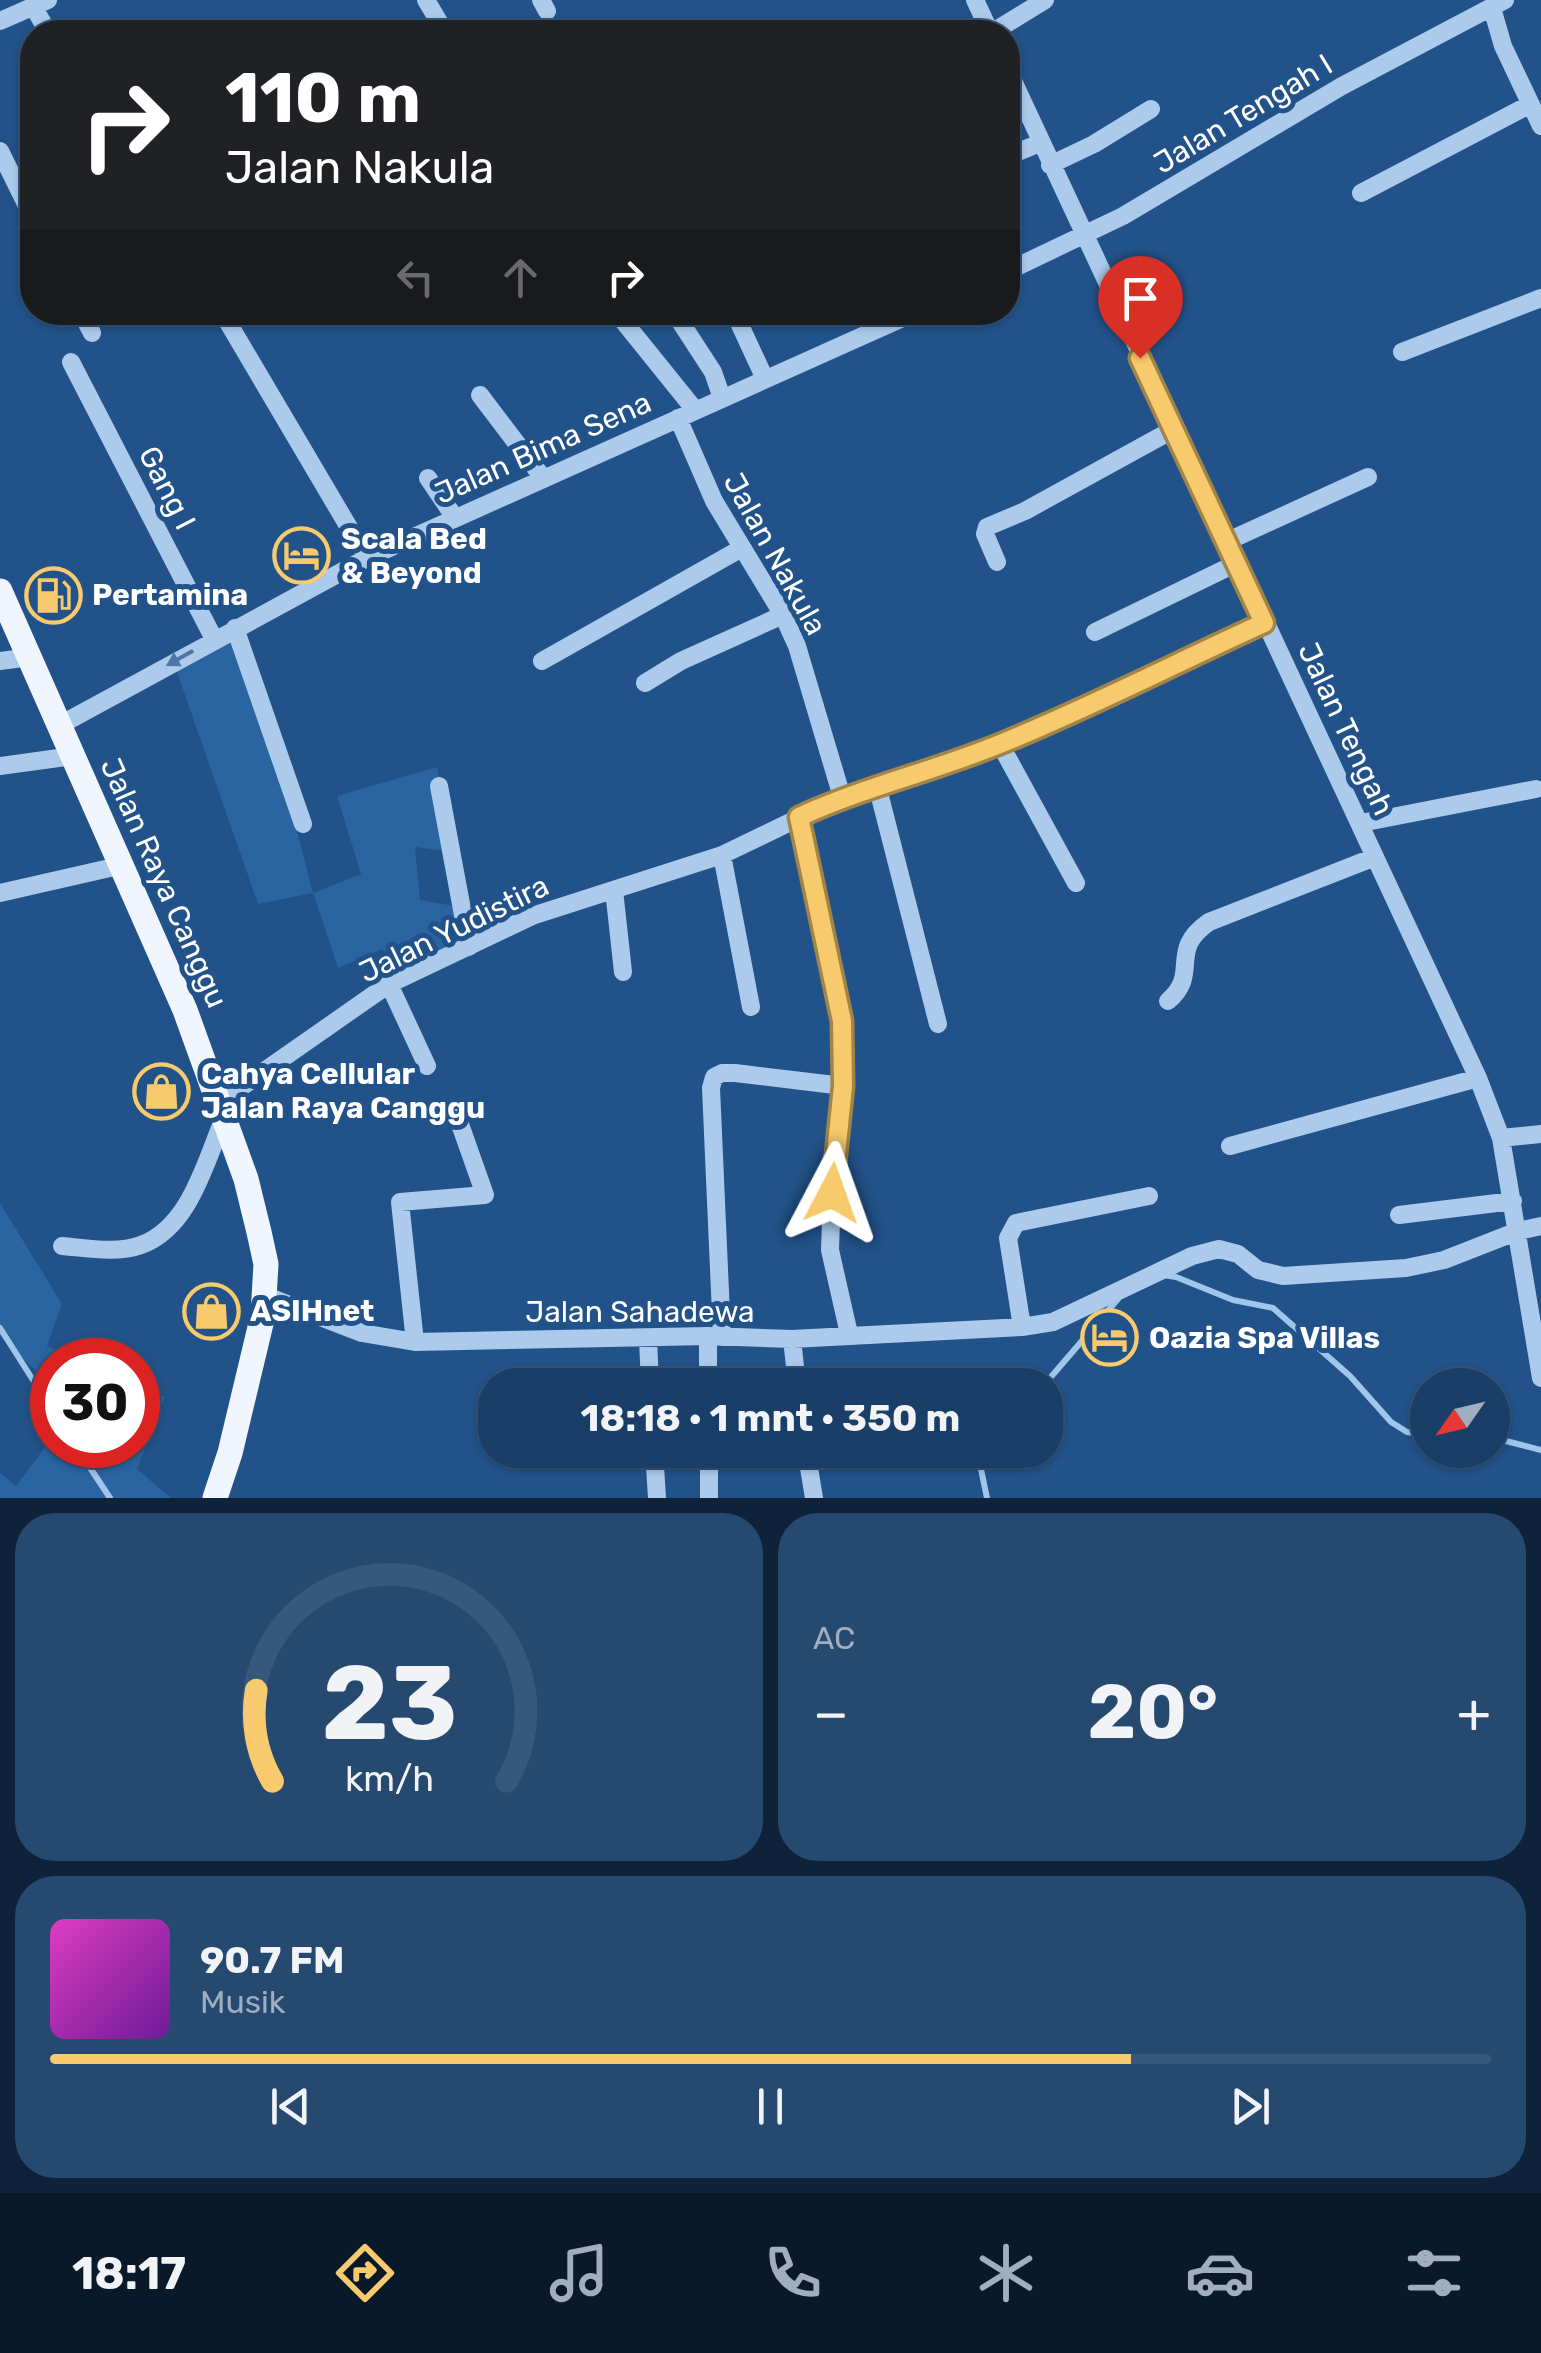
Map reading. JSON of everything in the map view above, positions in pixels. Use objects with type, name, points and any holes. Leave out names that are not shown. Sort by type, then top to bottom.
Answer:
[{"type":"main road","name":"Jalan Raya Canggu","points":[[0,591],[185,1010],[246,1179],[259,1232],[266,1264],[266,1296],[230,1453],[215,1498]]},
{"type":"street","points":[[1012,20],[1045,0]]},
{"type":"street","points":[[0,22],[41,3]]},
{"type":"street","points":[[1498,4],[1503,46],[1541,126]]},
{"type":"street","name":"Jalan Tengah I","points":[[1020,265],[1123,216],[1359,77],[1498,4]]},
{"type":"street","name":"Jalan Tengah","points":[[1020,97],[1478,1078],[1501,1138],[1541,1378]]},
{"type":"street","points":[[1361,193],[1529,105]]},
{"type":"street","points":[[1050,164],[1094,144],[1151,109]]},
{"type":"street","points":[[1020,151],[1040,143]]},
{"type":"street","points":[[0,151],[20,192]]},
{"type":"street","points":[[1402,352],[1541,298]]},
{"type":"street","points":[[88,325],[92,333]]},
{"type":"street","points":[[230,325],[368,558]]},
{"type":"street","name":"Jalan Nakula","points":[[625,325],[686,414],[698,469],[798,646],[842,798]]},
{"type":"street","points":[[683,325],[709,364],[722,398]]},
{"type":"street","points":[[740,325],[765,378]]},
{"type":"street","points":[[686,414],[886,325]]},
{"type":"street","name":"Gang I","points":[[71,362],[214,639]]},
{"type":"street","points":[[480,394],[543,478]]},
{"type":"street","name":"Jalan Bima Sena","points":[[60,725],[368,558],[686,414]]},
{"type":"street","points":[[996,562],[985,534],[987,527],[1025,511],[1174,428]]},
{"type":"street","points":[[1228,541],[1368,476]]},
{"type":"street","points":[[428,478],[456,518]]},
{"type":"street","points":[[542,660],[742,548]]},
{"type":"street","points":[[1095,632],[1237,562]]},
{"type":"street","points":[[645,683],[681,661],[783,615]]},
{"type":"street","points":[[842,798],[878,789],[1000,744],[1264,623]]},
{"type":"street","points":[[236,628],[302,824]]},
{"type":"street","points":[[0,662],[30,656]]},
{"type":"street","points":[[1000,744],[1076,883]]},
{"type":"street","points":[[0,766],[73,756]]},
{"type":"street","points":[[438,786],[469,947]]},
{"type":"street","points":[[878,789],[938,1024]]},
{"type":"street","points":[[1361,823],[1536,789]]},
{"type":"street","name":"Jalan Yudistira","points":[[222,1109],[389,984],[532,916],[722,855],[842,798]]},
{"type":"street","points":[[799,817],[842,1021],[843,1086],[833,1165],[830,1250],[848,1334]]},
{"type":"street","points":[[722,855],[751,1007]]},
{"type":"street","points":[[1168,1001],[1183,984],[1187,943],[1192,933],[1209,922],[1375,857]]},
{"type":"street","points":[[0,893],[123,865]]},
{"type":"street","points":[[614,890],[623,972]]},
{"type":"street","points":[[389,984],[427,1066]]},
{"type":"street","points":[[710,1368],[715,1337],[711,1088],[714,1077],[722,1072],[843,1086]]},
{"type":"street","points":[[1230,1146],[1478,1078]]},
{"type":"street","points":[[62,1246],[113,1249],[141,1245],[166,1229],[182,1212],[190,1195],[222,1109]]},
{"type":"street","points":[[415,1342],[400,1202],[484,1196],[456,1112]]},
{"type":"street","points":[[1501,1138],[1541,1134]]},
{"type":"street","points":[[1022,1327],[1008,1238],[1016,1223],[1149,1196]]},
{"type":"street","points":[[1399,1215],[1513,1201]]},
{"type":"street","points":[[1518,1231],[1541,1226]]},
{"type":"street","name":"Jalan Sahadewa","points":[[266,1296],[362,1333],[415,1342],[792,1339],[1053,1322],[1192,1256],[1219,1249],[1238,1254],[1258,1270],[1283,1276],[1406,1268],[1444,1260],[1518,1231]]},
{"type":"street","points":[[792,1339],[796,1368]]},
{"type":"street","points":[[648,1340],[649,1368]]},
{"type":"street","points":[[655,1468],[657,1498]]},
{"type":"street","points":[[709,1468],[709,1498]]},
{"type":"street","points":[[809,1468],[814,1498]]},
{"type":"shaded area","points":[[244,625],[313,893],[258,904],[173,661]]},
{"type":"shaded area","points":[[437,767],[454,852],[415,847],[420,900],[461,907],[469,949],[396,970],[382,949],[338,968],[313,893],[361,874],[337,796]]},
{"type":"shaded area","points":[[0,1203],[62,1304],[50,1338],[30,1338],[30,1365],[0,1336]]},
{"type":"shaded area","points":[[30,1467],[137,1468],[171,1498],[0,1498],[0,1473],[16,1486]]},
{"type":"waterway","points":[[1163,1275],[1233,1300],[1273,1308],[1350,1376],[1391,1422],[1410,1432]]},
{"type":"waterway","points":[[1059,1368],[1118,1299]]},
{"type":"waterway","points":[[0,1328],[30,1375]]},
{"type":"waterway","points":[[1510,1442],[1541,1450]]},
{"type":"waterway","points":[[90,1468],[110,1498]]},
{"type":"waterway","points":[[981,1468],[987,1498]]},
{"type":"place","name":"Scala Bed & Beyond","points":[[302,556]]},
{"type":"place","name":"Pertamina","points":[[53,595]]},
{"type":"place","name":"Cahya Cellular Jalan Raya Canggu","points":[[162,1091]]},
{"type":"place","name":"ASIHnet","points":[[211,1311]]},
{"type":"place","name":"Oazia Spa Villas","points":[[1110,1338]]},
{"type":"route","points":[[832,1193],[843,1086],[842,1021],[799,817],[842,798],[878,789],[1000,744],[1264,623],[1140,358]]}]
